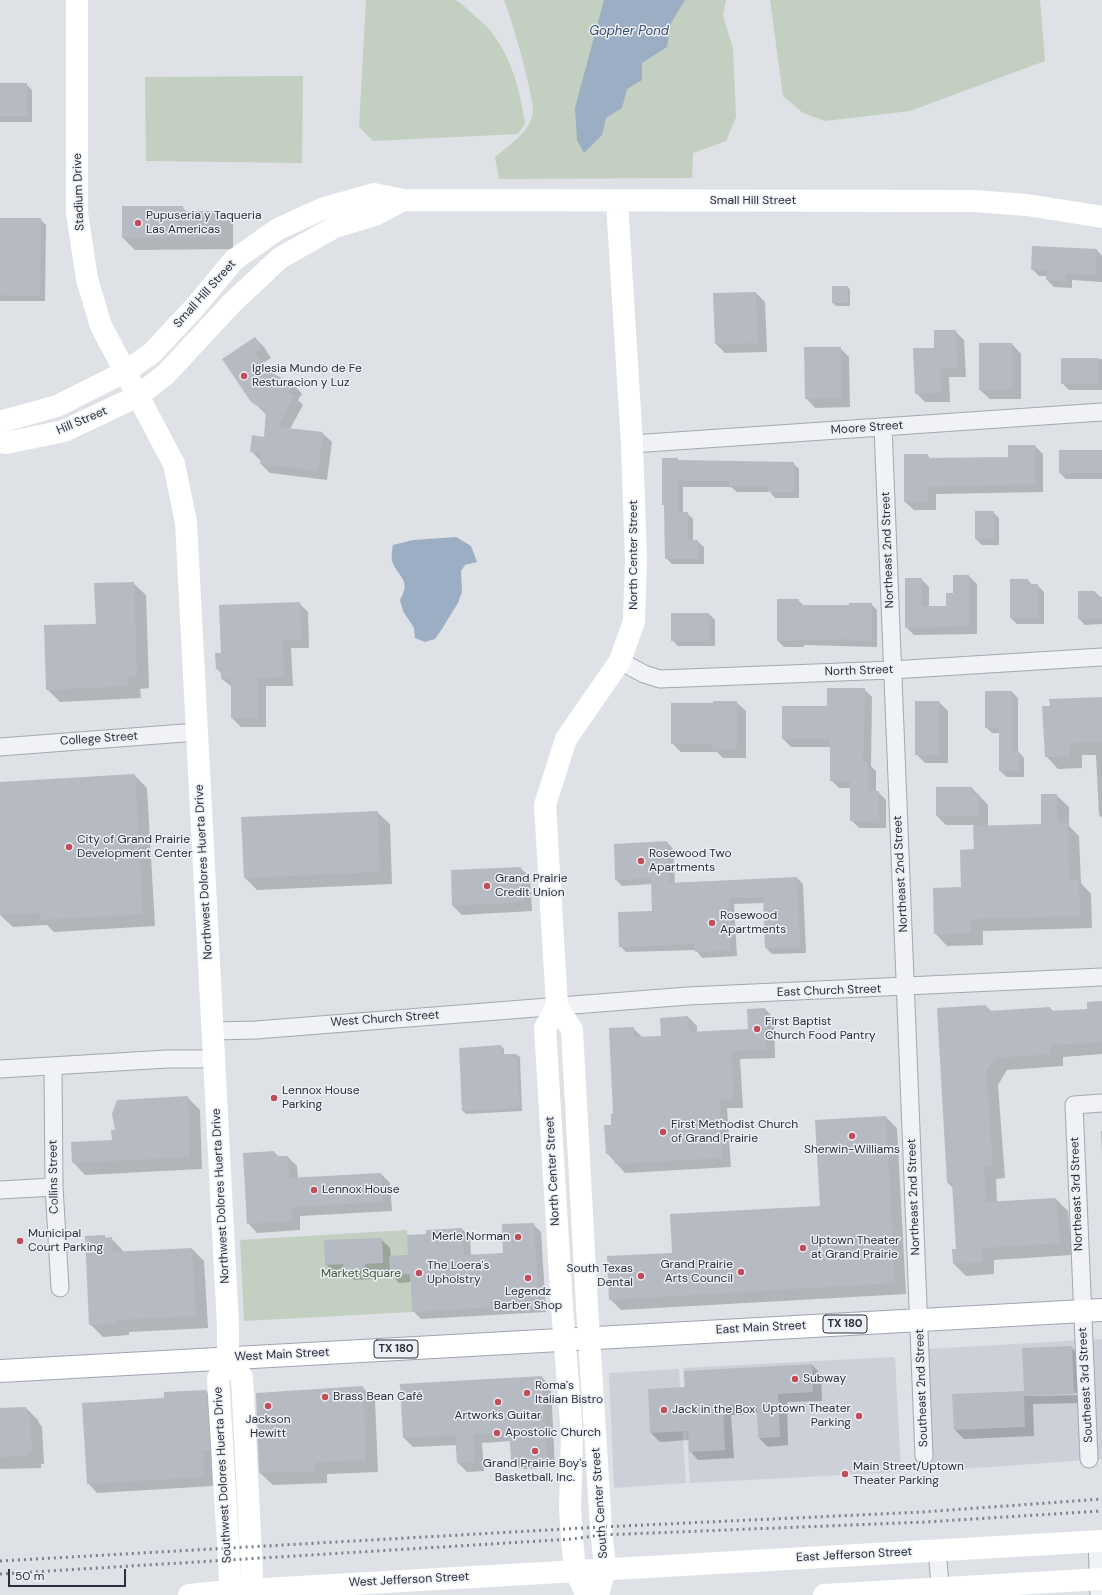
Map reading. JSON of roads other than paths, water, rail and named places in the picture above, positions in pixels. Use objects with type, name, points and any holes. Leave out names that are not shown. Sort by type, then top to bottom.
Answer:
[{"type":"street","name":"Stadium Drive","points":[[77,0],[77,212],[87,278],[101,326],[138,396]]},
{"type":"street","name":"Small Hill Street","points":[[125,372],[152,353],[194,308],[234,260],[278,229],[324,208],[374,194],[403,200],[617,202],[974,201],[1027,205],[1102,217]]},
{"type":"street","name":"Small Hill Street","points":[[138,396],[166,374],[232,303],[280,258],[335,227],[375,215],[403,200]]},
{"type":"street","name":"North Center Street","points":[[589,1338],[572,1030],[557,1006],[545,805],[566,739],[620,661],[634,621],[636,560],[632,444],[617,202]]},
{"type":"street","name":"Hill Street","points":[[0,422],[58,406],[125,372]]},
{"type":"street","name":"Hill Street","points":[[0,442],[6,443],[64,431],[138,396]]},
{"type":"street","name":"Northwest Dolores Huerta Drive","points":[[138,396],[174,464],[186,522],[213,1031],[228,1358]]},
{"type":"street","name":"Moore Street","points":[[632,444],[1102,412]]},
{"type":"street","name":"Northeast 2nd Street","points":[[883,427],[920,1320]]},
{"type":"street","name":"North Street","points":[[620,661],[644,674],[660,679],[892,670],[1102,657]]},
{"type":"street","name":"College Street","points":[[0,747],[197,732]]},
{"type":"street","name":"East Church Street","points":[[557,1006],[688,996],[906,988],[1102,977]]},
{"type":"street","name":"North Center Street","points":[[557,1006],[545,1028],[564,1339]]},
{"type":"street","name":"West Church Street","points":[[213,1031],[256,1030],[557,1006]]},
{"type":"street","points":[[0,1068],[53,1067],[167,1059],[214,1059]]},
{"type":"street","name":"Collins Street","points":[[53,1067],[54,1187],[60,1288]]},
{"type":"street","name":"Northeast 3rd Street","points":[[1092,1310],[1074,1105],[1102,1104]]},
{"type":"street","points":[[0,1190],[54,1187]]},
{"type":"street","name":"East Main Street","points":[[564,1339],[1092,1310]]},
{"type":"street","name":"Southeast 3rd Street","points":[[1089,1460],[1092,1310]]},
{"type":"street","name":"Southeast 2nd Street","points":[[920,1320],[924,1456]]},
{"type":"street","name":"South Center Street","points":[[589,1338],[601,1535],[605,1569],[598,1595]]},
{"type":"street","name":"South Center Street","points":[[564,1339],[572,1435],[570,1507],[575,1570],[587,1595]]},
{"type":"street","name":"West Main Street","points":[[0,1371],[564,1339]]},
{"type":"street","name":"Southwest Dolores Huerta Drive","points":[[228,1358],[218,1378],[240,1593]]},
{"type":"street","points":[[824,1595],[1100,1584],[1099,1541]]},
{"type":"street","name":"East Jefferson Street","points":[[605,1569],[1099,1541]]},
{"type":"street","points":[[937,1551],[941,1591]]},
{"type":"street","name":"West Jefferson Street","points":[[189,1595],[605,1569]]},
{"type":"water","name":"Gopher Pond","points":[[604,0],[685,0],[671,23],[667,47],[642,63],[642,80],[627,89],[622,108],[606,118],[602,135],[584,153],[577,140],[575,108]]},
{"type":"water","points":[[456,537],[471,546],[477,562],[465,565],[461,571],[462,592],[458,603],[435,639],[425,642],[415,638],[414,628],[403,611],[400,600],[405,587],[403,579],[392,561],[393,545],[413,540]]},
{"type":"railway","points":[[0,1561],[601,1527],[922,1512],[1102,1499]]},
{"type":"railway","points":[[0,1574],[572,1539],[601,1535],[926,1522],[1102,1511]]},
{"type":"place","name":"Pupuseria y Taqueria Las Americas","points":[[138,223]]},
{"type":"place","name":"Iglesia Mundo de Fe Resturacion y Luz","points":[[244,376]]},
{"type":"place","name":"City of Grand Prairie Development Center","points":[[69,847]]},
{"type":"place","name":"Rosewood Two Apartments","points":[[641,861]]},
{"type":"place","name":"Grand Prairie Credit Union","points":[[487,886]]},
{"type":"place","name":"Rosewood Apartments","points":[[712,923]]},
{"type":"place","name":"First Baptist Church Food Pantry","points":[[757,1029]]},
{"type":"place","name":"Lennox House Parking","points":[[274,1098]]},
{"type":"place","name":"First Methodist Church of Grand Prairie","points":[[663,1132]]},
{"type":"place","name":"Sherwin-Williams","points":[[852,1136]]},
{"type":"place","name":"Lennox House","points":[[314,1190]]},
{"type":"place","name":"Merle Norman","points":[[518,1237]]},
{"type":"place","name":"Municipal Court Parking","points":[[20,1241]]},
{"type":"place","name":"Uptown Theater at Grand Prairie","points":[[803,1248]]},
{"type":"place","name":"Grand Prairie Arts Council","points":[[741,1272]]},
{"type":"place","name":"The Loera's Upholstry","points":[[419,1273]]},
{"type":"place","name":"South Texas Dental","points":[[641,1276]]},
{"type":"place","name":"Legendz Barber Shop","points":[[528,1278]]},
{"type":"place","name":"Subway","points":[[795,1379]]},
{"type":"place","name":"Roma's Italian Bistro","points":[[527,1393]]},
{"type":"place","name":"Brass Bean Café","points":[[325,1397]]},
{"type":"place","name":"Artworks Guitar","points":[[498,1402]]},
{"type":"place","name":"Jackson Hewitt","points":[[268,1406]]},
{"type":"place","name":"Jack in the Box","points":[[664,1410]]},
{"type":"place","name":"Uptown Theater Parking","points":[[859,1416]]},
{"type":"place","name":"Apostolic Church","points":[[497,1433]]},
{"type":"place","name":"Grand Prairie Boy's Basketball, Inc.","points":[[535,1451]]},
{"type":"place","name":"Main Street/Uptown Theater Parking","points":[[845,1474]]},
{"type":"park label","name":"Market Square","points":[[361,1274]]}]
